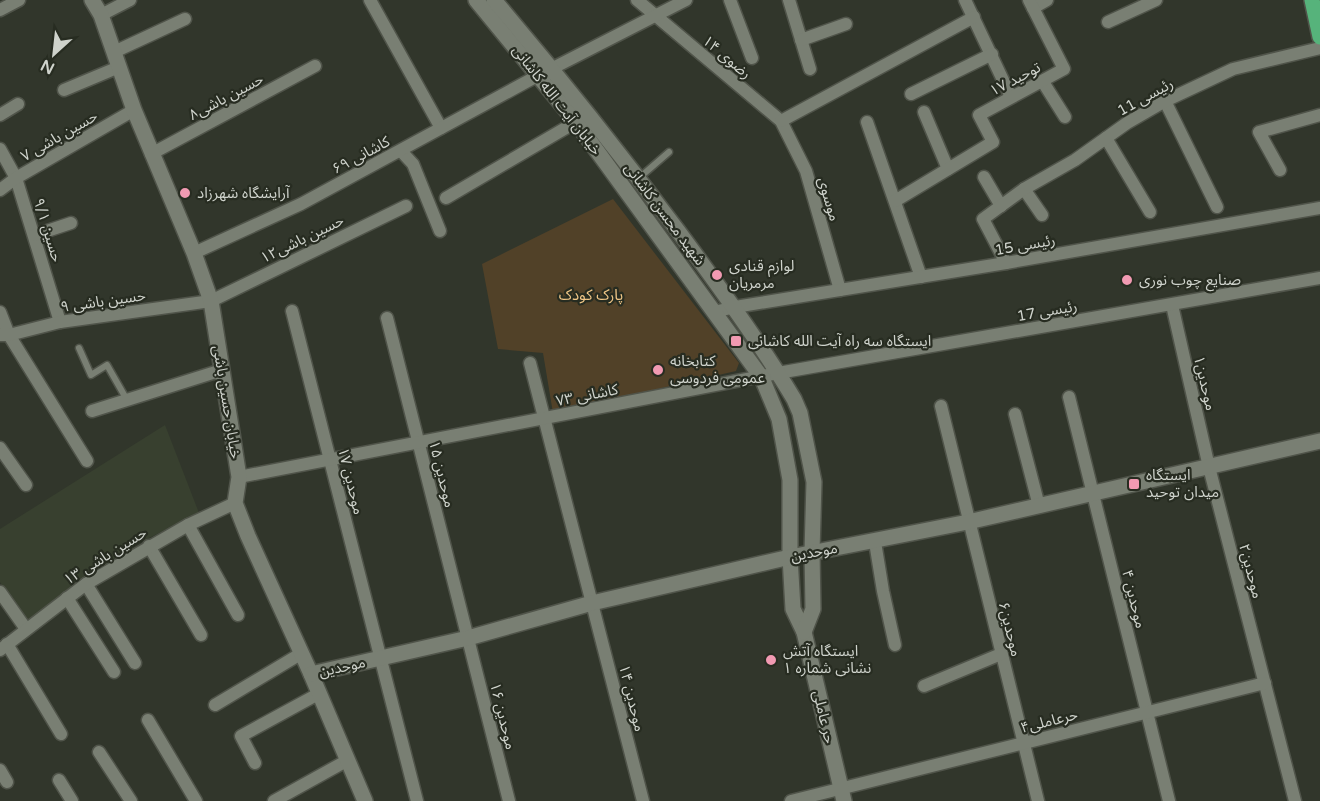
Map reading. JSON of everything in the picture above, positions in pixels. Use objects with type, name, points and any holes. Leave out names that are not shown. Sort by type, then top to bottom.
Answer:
[{"type":"main road","points":[[1312,0],[1320,37]]},
{"type":"street","points":[[0,10],[19,0]]},
{"type":"street","name":"خیابان حسین باشی","points":[[92,0],[101,15],[134,110],[194,253],[211,301],[239,477],[235,503]]},
{"type":"street","points":[[101,15],[130,0]]},
{"type":"street","points":[[370,0],[441,128]]},
{"type":"street","name":"خیابان آیت الله کاشانی","points":[[476,0],[546,72],[576,122],[762,378]]},
{"type":"street","name":"شهید محسن کاشانی","points":[[494,0],[546,72],[639,178],[735,307],[778,373],[800,413],[814,482],[812,552]]},
{"type":"street","name":"رضوی ۱۴","points":[[637,0],[781,120]]},
{"type":"street","name":"کاشانی ۶۹","points":[[194,253],[302,204],[546,72],[686,0]]},
{"type":"street","points":[[730,0],[752,58]]},
{"type":"street","points":[[789,0],[810,69]]},
{"type":"street","points":[[965,0],[1011,97]]},
{"type":"street","points":[[1031,4],[1047,0]]},
{"type":"street","points":[[1108,21],[1135,4],[1156,0]]},
{"type":"street","name":"توحید ۱۷","points":[[948,169],[993,142],[980,115],[1064,69],[1031,4]]},
{"type":"street","points":[[781,120],[974,17]]},
{"type":"street","points":[[114,52],[185,19]]},
{"type":"street","points":[[801,40],[846,24]]},
{"type":"street","name":"رئیسی 11","points":[[1006,263],[983,219],[1024,189],[1075,160],[1127,123],[1165,101],[1233,69],[1320,48]]},
{"type":"street","points":[[911,94],[992,54]]},
{"type":"street","name":"حسین باشی۸","points":[[151,154],[315,66]]},
{"type":"street","points":[[64,90],[119,67]]},
{"type":"street","points":[[1042,82],[1065,117]]},
{"type":"street","points":[[1165,101],[1217,207]]},
{"type":"street","points":[[0,115],[18,104]]},
{"type":"street","name":"حسین باشی ۷","points":[[0,190],[16,178],[134,110]]},
{"type":"street","points":[[895,201],[948,169],[924,112]]},
{"type":"street","points":[[1280,170],[1259,132],[1320,115]]},
{"type":"street","name":"موسوی","points":[[781,120],[806,171],[840,290]]},
{"type":"street","points":[[446,198],[576,122]]},
{"type":"street","points":[[867,122],[921,277]]},
{"type":"street","points":[[1106,138],[1150,213]]},
{"type":"street","name":"حسین ۹/۱","points":[[0,149],[16,178],[60,322]]},
{"type":"street","points":[[401,151],[413,164],[440,231]]},
{"type":"street","points":[[984,177],[1001,206]]},
{"type":"street","points":[[1024,189],[1042,215]]},
{"type":"street","name":"حسین باشی۱۲","points":[[211,301],[406,206]]},
{"type":"street","name":"رئیسی 15","points":[[714,312],[1320,208]]},
{"type":"street","points":[[35,235],[71,223]]},
{"type":"street","name":"رئیسی 17","points":[[762,378],[778,373],[1320,278]]},
{"type":"street","name":"حسین باشی ۹","points":[[5,335],[60,322],[211,301]]},
{"type":"street","name":"موحدین۱","points":[[1173,305],[1209,467]]},
{"type":"street","name":"موحدین ۱۷","points":[[292,311],[417,801]]},
{"type":"street","points":[[0,312],[5,335],[87,461]]},
{"type":"street","name":"موحدین ۱۵","points":[[387,318],[468,638]]},
{"type":"street","name":"موحدین ۱۴","points":[[530,363],[642,801]]},
{"type":"street","points":[[92,411],[222,370]]},
{"type":"street","points":[[762,378],[779,419],[790,480],[790,557]]},
{"type":"street","name":"کاشانی ۷۳","points":[[239,477],[762,378]]},
{"type":"street","name":"موحدین ۴","points":[[1069,397],[1169,801]]},
{"type":"street","name":"موحدین۶","points":[[940,406],[1038,801]]},
{"type":"street","points":[[1015,414],[1039,506]]},
{"type":"street","name":"موحدین","points":[[311,674],[468,638],[592,603],[790,557],[968,522],[1320,441]]},
{"type":"street","points":[[0,448],[26,485]]},
{"type":"street","name":"موحدین۲","points":[[1209,467],[1295,801]]},
{"type":"street","points":[[235,503],[320,693],[365,801]]},
{"type":"street","name":"حسین باشی ۱۳","points":[[4,647],[86,584],[149,546],[235,503]]},
{"type":"street","points":[[188,525],[238,615]]},
{"type":"street","points":[[875,542],[883,591],[896,645]]},
{"type":"street","points":[[149,546],[201,635]]},
{"type":"street","points":[[804,632],[813,609],[812,552]]},
{"type":"street","name":"حر عاملی","points":[[790,557],[794,609],[804,632],[843,795]]},
{"type":"street","points":[[86,584],[135,663]]},
{"type":"street","points":[[0,592],[26,629]]},
{"type":"street","points":[[67,598],[114,672]]},
{"type":"street","name":"موحدین ۱۶","points":[[468,638],[509,801]]},
{"type":"street","points":[[4,647],[61,734]]},
{"type":"street","points":[[214,705],[302,653]]},
{"type":"street","points":[[924,687],[1001,654]]},
{"type":"street","name":"حرعاملی۴","points":[[791,801],[843,795],[1023,743],[1265,683]]},
{"type":"street","points":[[255,763],[241,736],[320,693]]},
{"type":"street","points":[[148,720],[196,801]]},
{"type":"street","points":[[99,752],[131,801]]},
{"type":"street","points":[[274,801],[348,760]]},
{"type":"street","points":[[0,770],[7,782]]},
{"type":"street","points":[[59,780],[72,801]]},
{"type":"lane","points":[[639,178],[669,152]]},
{"type":"lane","points":[[79,348],[91,375],[107,365],[127,400]]},
{"type":"shaded area","points":[[165,425],[199,513],[129,548],[27,622],[0,582],[0,529]]},
{"type":"green space","name":"پارک کودک","points":[[613,199],[739,363],[736,371],[553,413],[543,353],[498,349],[482,264]]},
{"type":"place","name":"آرایشگاه شهرزاد","points":[[185,193]]},
{"type":"place","name":"لوازم قنادی مرمریان","points":[[717,275]]},
{"type":"place","name":"صنایع چوب نوری","points":[[1127,280]]},
{"type":"place","name":"ایستگاه سه راه آیت الله کاشانی","points":[[736,341]]},
{"type":"place","name":"کتابخانه عمومی فردوسی","points":[[658,370]]},
{"type":"place","name":"ایستگاه میدان توحید","points":[[1134,484]]},
{"type":"place","name":"ایستگاه آتش نشانی شماره ۱","points":[[771,660]]}]
